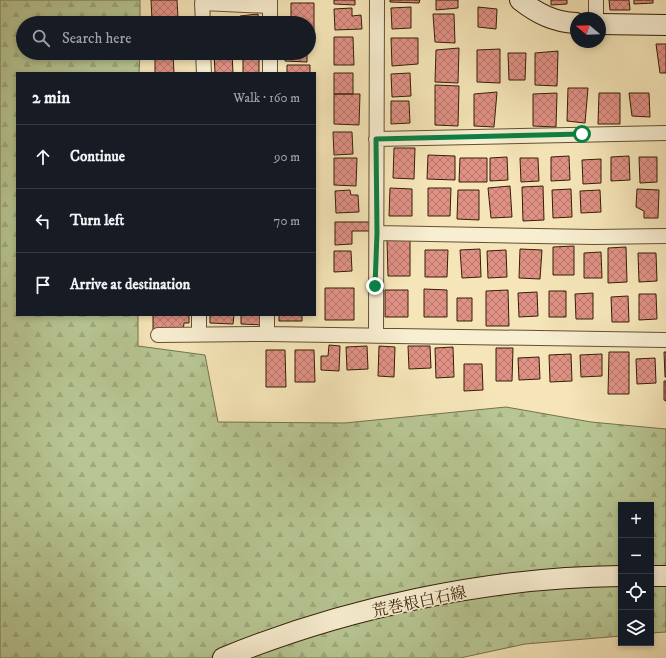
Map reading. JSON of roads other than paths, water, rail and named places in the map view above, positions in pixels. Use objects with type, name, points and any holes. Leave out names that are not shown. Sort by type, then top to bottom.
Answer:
[{"type":"street","points":[[376,336],[377,0]]},
{"type":"street","points":[[520,0],[533,10],[560,22],[570,23]]},
{"type":"street","points":[[596,0],[596,12]]},
{"type":"street","points":[[203,16],[202,3],[270,3],[270,16]]},
{"type":"street","points":[[606,24],[666,24]]},
{"type":"street","points":[[203,60],[204,72]]},
{"type":"street","points":[[270,60],[270,72]]},
{"type":"street","points":[[376,139],[666,133]]},
{"type":"street","points":[[377,233],[594,237],[666,236]]},
{"type":"street","points":[[199,316],[199,334]]},
{"type":"street","points":[[267,316],[267,334]]},
{"type":"street","points":[[158,335],[267,334],[666,340]]},
{"type":"street","name":"荒巻根白石線","points":[[223,658],[247,648],[334,620],[424,598],[517,582],[618,576]]},
{"type":"street","points":[[654,576],[666,576]]}]
